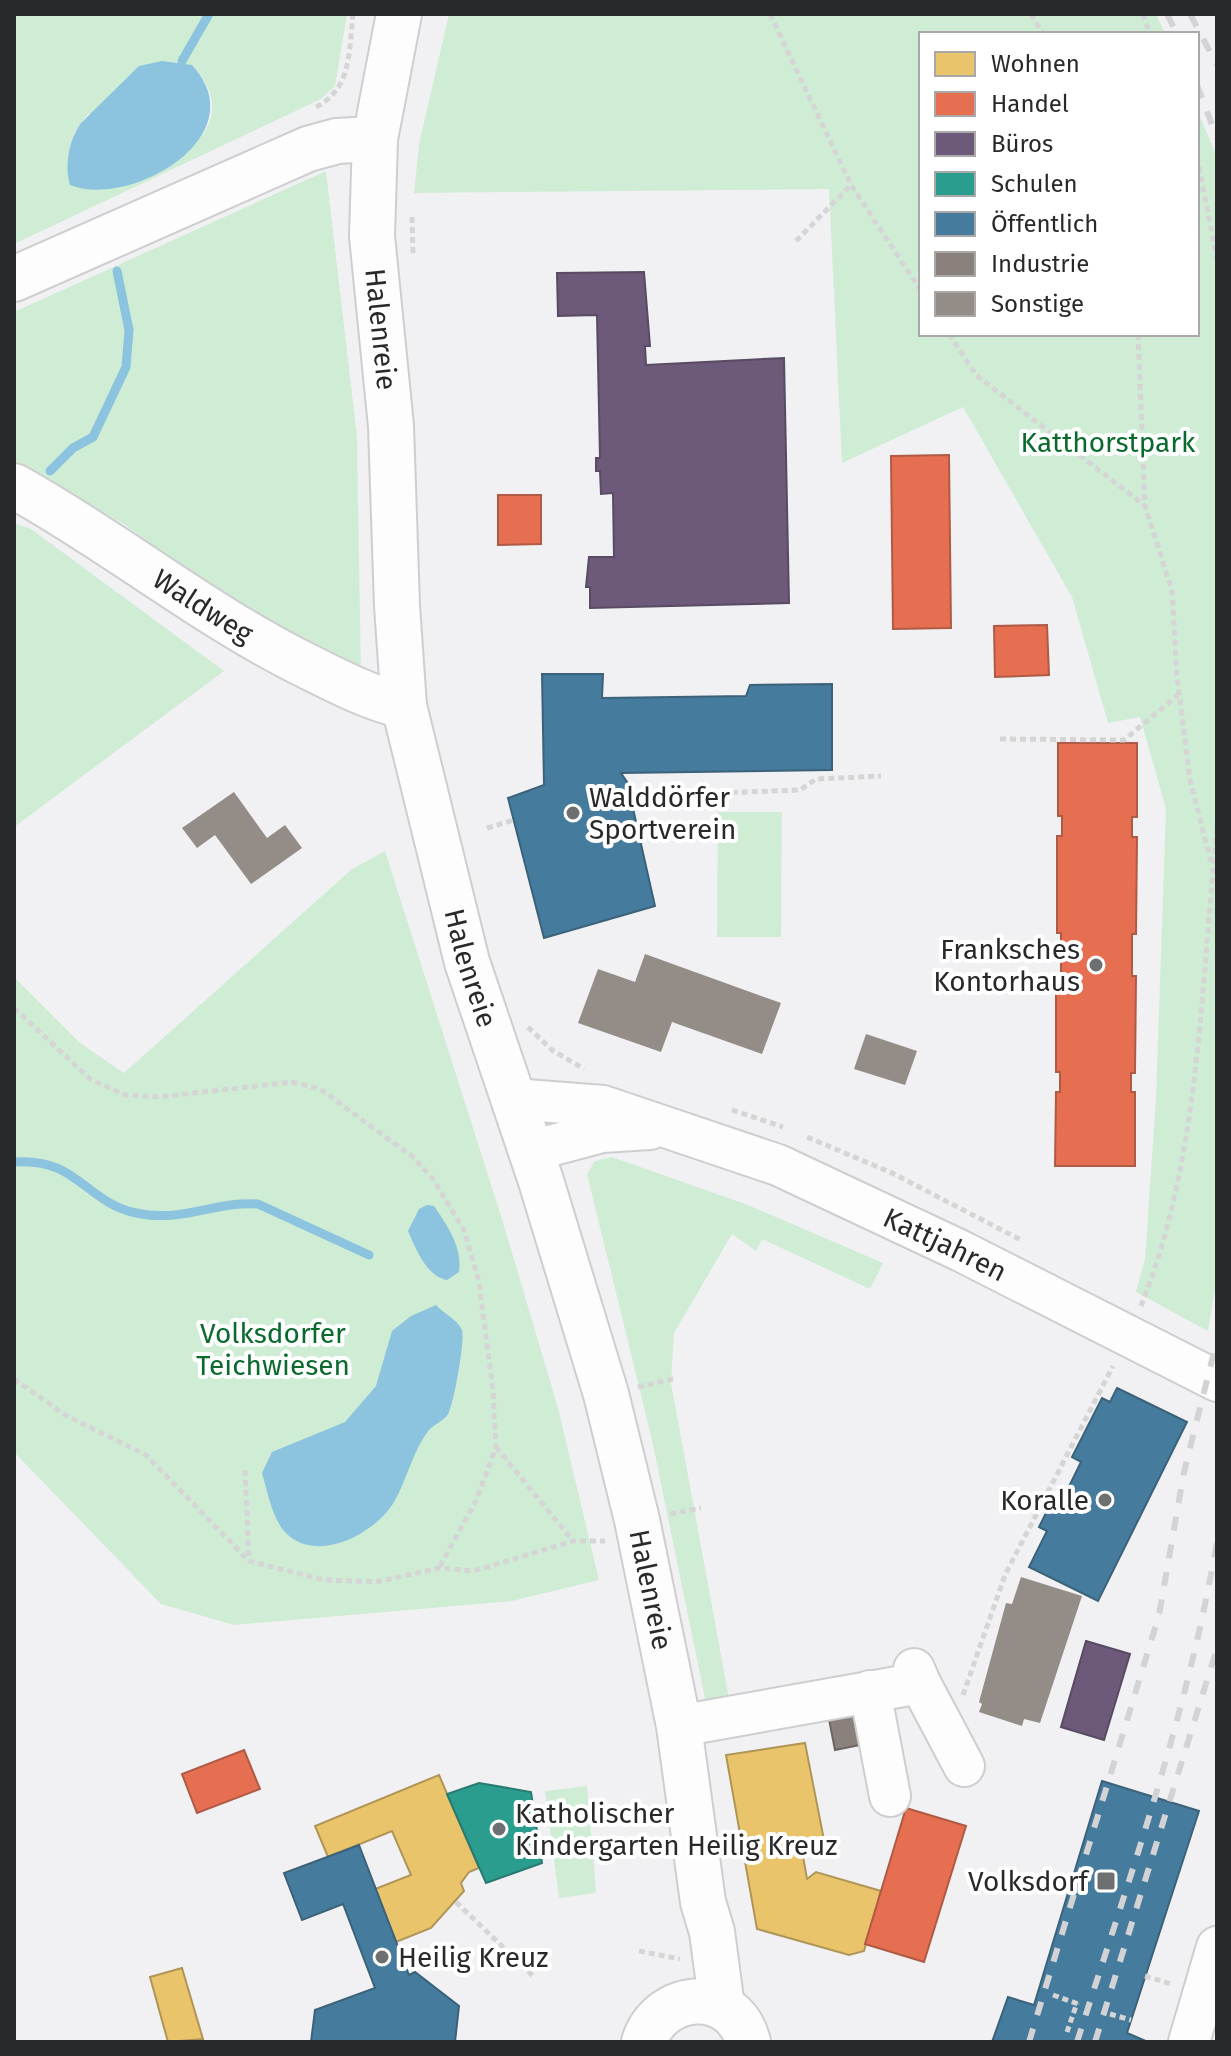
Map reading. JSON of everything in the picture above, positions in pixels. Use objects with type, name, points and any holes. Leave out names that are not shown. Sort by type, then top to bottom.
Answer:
[{"type":"main road","name":"Halenreie","points":[[399,14],[375,139],[372,236],[391,426],[404,706],[467,962],[531,1151],[606,1394],[642,1541],[679,1726],[703,1902],[712,1932],[699,1990]]},
{"type":"main road","points":[[14,279],[308,149],[337,141],[375,139]]},
{"type":"main road","name":"Waldweg","points":[[14,486],[62,513],[173,588],[276,651],[377,700],[404,706]]},
{"type":"main road","points":[[644,2042],[654,2021],[699,1990],[741,2024],[748,2042]]},
{"type":"street","name":"Kattjahren","points":[[513,1099],[587,1103],[720,1144],[826,1185],[1134,1311],[1217,1381]]},
{"type":"street","name":"Kattjahren","points":[[531,1151],[602,1132],[666,1128]]},
{"type":"street","points":[[679,1726],[870,1691],[917,1676],[956,1751]]},
{"type":"street","points":[[870,1691],[890,1796]]},
{"type":"street","points":[[1196,2040],[1217,1947]]},
{"type":"path","points":[[770,14],[851,185],[919,288]]},
{"type":"path","points":[[1031,14],[1042,32]]},
{"type":"path","points":[[1199,167],[1217,259]]},
{"type":"path","points":[[796,241],[851,185]]},
{"type":"path","points":[[411,206],[414,267]]},
{"type":"path","points":[[950,336],[976,375],[1145,506]]},
{"type":"path","points":[[1138,336],[1145,506],[1172,591],[1179,695],[1190,780],[1213,870]]},
{"type":"path","points":[[1000,739],[1124,740],[1179,695]]},
{"type":"path","points":[[633,806],[691,794],[800,790],[816,779],[881,776]]},
{"type":"path","points":[[487,828],[514,820]]},
{"type":"path","points":[[956,1751],[1005,1575],[1134,1311],[1177,1194],[1186,1138],[1217,830]]},
{"type":"path","points":[[14,1008],[90,1079],[125,1095],[158,1097],[280,1083],[304,1084],[332,1097],[413,1157],[433,1179],[457,1216],[469,1243],[479,1282],[491,1375],[496,1447],[476,1501],[439,1568]]},
{"type":"path","points":[[520,1018],[552,1050],[591,1073]]},
{"type":"path","points":[[725,1109],[756,1116],[892,1173],[1022,1240]]},
{"type":"path","points":[[14,1379],[65,1415],[146,1455],[249,1561],[325,1580],[376,1582],[439,1568],[474,1571],[573,1541],[496,1447]]},
{"type":"path","points":[[245,1470],[249,1561]]},
{"type":"path","points":[[456,1902],[533,1976]]},
{"type":"path","points":[[639,1951],[699,1990]]},
{"type":"path","points":[[1145,1976],[1154,1978]]},
{"type":"path","points":[[1053,1995],[1079,2004],[1067,2032]]},
{"type":"path","points":[[1110,2014],[1131,2020]]},
{"type":"green space","points":[[14,14],[347,14],[335,86],[321,99],[14,244]],"holes":[[[192,65],[206,84],[212,101],[211,117],[205,132],[180,157],[146,178],[68,160],[74,133],[87,115]]]},
{"type":"green space","name":"Katthorstpark","points":[[449,14],[1156,14],[1164,32],[919,32],[919,336],[1199,336],[1199,115],[1217,157],[1217,1277],[1208,1331],[1136,1292],[1145,1259],[1156,1098],[1166,809],[1140,717],[1108,723],[1072,597],[963,407],[842,463],[829,189],[414,193],[419,144]]},
{"type":"green space","points":[[326,171],[357,437],[361,675],[254,623],[124,524],[14,463],[14,312]]},
{"type":"green space","points":[[14,523],[31,529],[224,671],[14,827]]},
{"type":"green space","points":[[718,812],[782,812],[781,937],[717,937]]},
{"type":"green space","name":"Volksdorfer Teichwiesen","points":[[385,851],[502,1219],[558,1408],[599,1580],[512,1601],[234,1625],[161,1604],[14,1452],[14,977],[80,1043],[124,1073],[352,869]]},
{"type":"green space","points":[[612,1157],[748,1205],[883,1263],[870,1289],[762,1239],[756,1251],[732,1234],[674,1333],[671,1383],[730,1704],[707,1708],[652,1440],[587,1174],[595,1161]]},
{"type":"green space","points":[[587,1786],[596,1893],[559,1898],[545,1791]]},
{"type":"water","points":[[162,61],[192,65],[208,92],[209,118],[198,141],[178,161],[151,177],[123,186],[95,190],[70,185],[69,153],[81,123],[139,66]]},
{"type":"water","points":[[434,1206],[444,1221],[459,1254],[459,1272],[447,1280],[428,1267],[408,1231],[419,1209]]},
{"type":"water","points":[[436,1305],[462,1330],[458,1372],[448,1414],[423,1438],[394,1502],[373,1525],[344,1542],[327,1546],[312,1546],[297,1541],[280,1525],[268,1495],[262,1473],[272,1452],[345,1422],[376,1386],[392,1331],[411,1316]]},
{"type":"building: Wohnen","points":[[805,1743],[824,1840],[801,1845],[807,1879],[816,1872],[881,1891],[864,1951],[849,1955],[757,1929],[726,1755]]},
{"type":"building: Wohnen","points":[[439,1775],[479,1868],[469,1872],[461,1883],[464,1891],[431,1928],[396,1942],[375,1889],[411,1875],[392,1831],[328,1857],[315,1826]]},
{"type":"building: Wohnen","points":[[182,1968],[203,2039],[168,2042],[150,1977]]},
{"type":"building: Handel","points":[[949,455],[951,628],[893,629],[891,456]]},
{"type":"building: Handel","points":[[498,495],[541,495],[541,544],[498,545]]},
{"type":"building: Handel","points":[[1047,625],[1049,675],[995,677],[994,626]]},
{"type":"building: Handel","name":"Franksches Kontorhaus","points":[[1058,743],[1137,743],[1137,817],[1132,817],[1132,837],[1137,837],[1136,934],[1132,934],[1132,976],[1136,976],[1135,1073],[1131,1073],[1131,1092],[1135,1092],[1135,1166],[1055,1166],[1056,1092],[1060,1092],[1060,1072],[1056,1072],[1056,976],[1061,976],[1061,933],[1057,933],[1057,836],[1062,836],[1062,816],[1058,816]]},
{"type":"building: Handel","points":[[244,1750],[260,1789],[197,1813],[182,1774]]},
{"type":"building: Handel","points":[[906,1808],[966,1826],[924,1962],[865,1944]]},
{"type":"building: Büros","points":[[644,272],[650,346],[645,346],[646,365],[784,358],[789,603],[590,608],[590,587],[586,587],[589,557],[614,557],[613,493],[601,494],[600,471],[596,471],[596,458],[600,458],[597,315],[558,316],[557,273]]},
{"type":"building: Büros","points":[[1086,1641],[1130,1654],[1104,1740],[1061,1727]]},
{"type":"building: Schulen","name":"Katholischer Kindergarten Heilig Kreuz","points":[[479,1783],[531,1792],[542,1863],[486,1883],[447,1794]]},
{"type":"building: Öffentlich","name":"Walddörfer Sportverein","points":[[542,674],[603,674],[602,698],[746,696],[750,685],[832,684],[832,770],[621,773],[627,782],[655,906],[544,938],[508,798],[544,785]]},
{"type":"building: Öffentlich","name":"Koralle","points":[[1117,1388],[1187,1422],[1098,1601],[1029,1567],[1047,1531],[1039,1527],[1049,1507],[1057,1511],[1081,1462],[1072,1457],[1102,1398],[1110,1402]]},
{"type":"building: Öffentlich","points":[[1102,1781],[1199,1811],[1127,2033],[1148,2042],[992,2042],[1008,1997],[1034,2005]]},
{"type":"building: Öffentlich","name":"Heilig Kreuz","points":[[359,1845],[409,1975],[415,1972],[459,2006],[455,2042],[311,2042],[315,2010],[375,1988],[343,1904],[302,1920],[284,1873]]},
{"type":"building: Industrie","points":[[857,1703],[865,1744],[835,1750],[827,1709]]},
{"type":"building: Sonstige","points":[[234,792],[267,838],[285,825],[302,848],[251,884],[215,835],[197,848],[182,828]]},
{"type":"building: Sonstige","points":[[645,954],[781,1003],[762,1054],[672,1022],[661,1052],[578,1023],[598,969],[635,982]]},
{"type":"building: Sonstige","points":[[866,1034],[917,1051],[905,1085],[854,1069]]},
{"type":"building: Sonstige","points":[[1021,1577],[1082,1596],[1040,1723],[1024,1719],[1022,1726],[979,1712],[982,1704],[979,1702],[1006,1603],[1012,1604]]},
{"type":"waterway","points":[[182,61],[209,14]]},
{"type":"waterway","points":[[50,471],[73,448],[93,437],[126,367],[129,330],[117,271]]},
{"type":"waterway","points":[[14,1162],[52,1166],[104,1200],[136,1213],[184,1214],[258,1204],[369,1255]]},
{"type":"railway","points":[[1167,14],[1176,32]]},
{"type":"railway","points":[[1190,14],[1217,65]]},
{"type":"railway","points":[[1199,90],[1217,138]]},
{"type":"railway","points":[[1029,2042],[1159,1615],[1184,1472],[1217,1340]]},
{"type":"railway","points":[[1077,2042],[1174,1731],[1205,1605],[1217,1541]]},
{"type":"railway","points":[[1095,2042],[1217,1648]]},
{"type":"place","name":"Walddörfer Sportverein","points":[[573,813]]},
{"type":"place","name":"Franksches Kontorhaus","points":[[1096,965]]},
{"type":"place","name":"Koralle","points":[[1105,1500]]},
{"type":"place","name":"Katholischer Kindergarten Heilig Kreuz","points":[[499,1829]]},
{"type":"place","name":"Volksdorf","points":[[1106,1881]]},
{"type":"place","name":"Heilig Kreuz","points":[[382,1957]]}]
